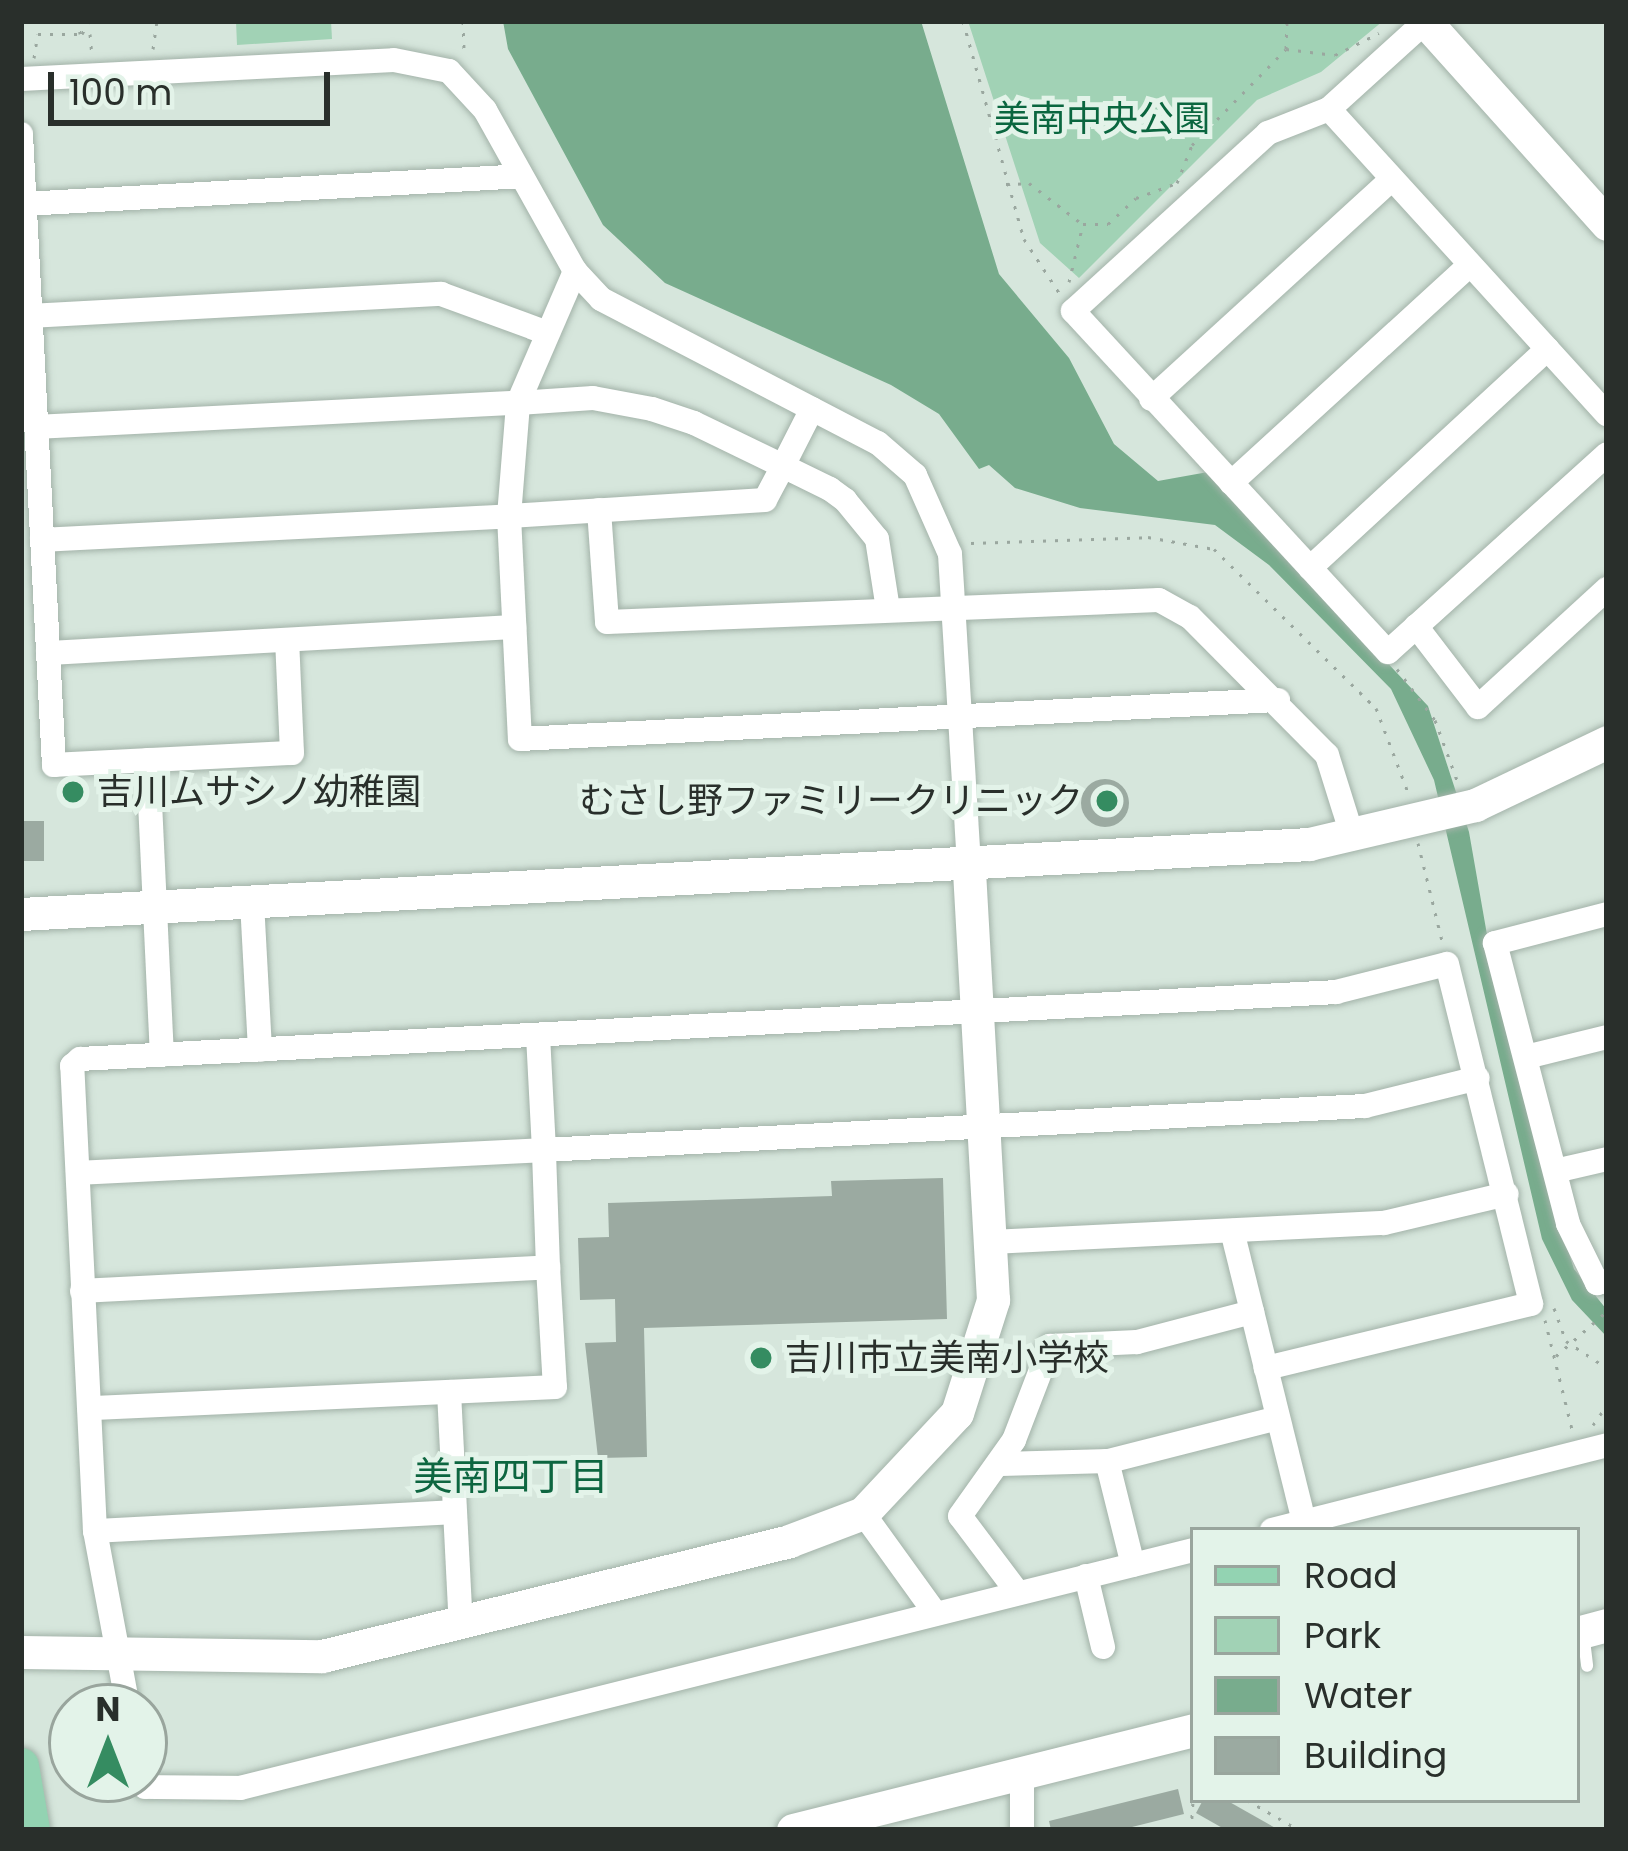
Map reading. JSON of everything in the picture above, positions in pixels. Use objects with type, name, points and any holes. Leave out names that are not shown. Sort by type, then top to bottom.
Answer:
[{"type":"main road","points":[[21,1766],[32,1830]]},
{"type":"street","points":[[1607,224],[1425,21],[1329,109],[1268,134],[1073,311],[1388,652],[1607,454]]},
{"type":"street","points":[[21,1652],[322,1656],[461,1625],[863,1513],[956,1413],[982,1351],[993,1242],[956,610],[950,554],[915,475],[878,442],[631,321],[575,271],[463,83],[424,62],[28,72]]},
{"type":"street","points":[[1329,109],[1607,414]]},
{"type":"street","points":[[21,134],[54,765],[292,753],[287,640]]},
{"type":"street","points":[[24,204],[520,176]]},
{"type":"street","points":[[1150,399],[1392,179]]},
{"type":"street","points":[[1232,483],[1470,265]]},
{"type":"street","points":[[575,271],[518,403],[508,516],[520,739],[1278,700]]},
{"type":"street","points":[[29,316],[441,294],[545,332]]},
{"type":"street","points":[[1310,568],[1547,349]]},
{"type":"street","points":[[38,427],[518,403],[639,405],[783,466],[868,524],[884,557],[888,609]]},
{"type":"street","points":[[42,540],[765,500],[812,410]]},
{"type":"street","points":[[598,510],[607,622],[1160,600],[1278,700],[1328,755],[1353,838]]},
{"type":"street","points":[[1417,626],[1478,707],[1607,589]]},
{"type":"street","points":[[48,653],[514,627]]},
{"type":"street","points":[[21,914],[970,864],[1353,838],[1607,742]]},
{"type":"street","points":[[148,760],[162,1055]]},
{"type":"street","points":[[252,902],[260,1050]]},
{"type":"street","points":[[1607,914],[1495,943],[1581,1254],[1597,1283],[1607,1281]]},
{"type":"street","points":[[123,1683],[95,1531],[72,1066],[162,1055],[1336,992],[1447,964],[1535,1297],[1266,1368]]},
{"type":"street","points":[[89,1408],[555,1387],[538,1034]]},
{"type":"street","points":[[1526,1057],[1607,1037]]},
{"type":"street","points":[[78,1173],[1365,1106],[1478,1078]]},
{"type":"street","points":[[1555,1171],[1607,1159]]},
{"type":"street","points":[[993,1242],[1384,1223],[1508,1193]]},
{"type":"street","points":[[1232,1231],[1304,1522]]},
{"type":"street","points":[[82,1291],[548,1267]]},
{"type":"street","points":[[1018,1593],[960,1516],[1000,1464],[1050,1346],[1137,1342],[1252,1312]]},
{"type":"street","points":[[448,1392],[461,1625]]},
{"type":"street","points":[[1000,1464],[1107,1461],[1278,1418]]},
{"type":"street","points":[[1284,1527],[1576,1446],[1607,1445]]},
{"type":"street","points":[[1107,1461],[1133,1564]]},
{"type":"street","points":[[95,1531],[453,1512]]},
{"type":"street","points":[[863,1513],[935,1613]]},
{"type":"street","points":[[168,1787],[239,1788],[1190,1551]]},
{"type":"street","points":[[1086,1576],[1103,1647]]},
{"type":"street","points":[[793,1830],[1190,1731]]},
{"type":"street","points":[[1022,1774],[1022,1830]]},
{"type":"lane","points":[[1587,1666],[1589,1630]]},
{"type":"path","points":[[79,21],[80,34]]},
{"type":"path","points":[[89,21],[92,62]]},
{"type":"path","points":[[152,59],[157,21]]},
{"type":"path","points":[[463,21],[463,62]]},
{"type":"path","points":[[963,21],[1024,238],[1065,302],[1083,224]]},
{"type":"path","points":[[1006,184],[1029,183],[1083,224],[1108,224],[1136,198],[1177,183],[1192,145],[1286,49],[1287,21]]},
{"type":"path","points":[[1286,49],[1335,55],[1395,21]]},
{"type":"path","points":[[28,72],[38,34],[90,34]]},
{"type":"path","points":[[963,544],[1148,537],[1214,549],[1376,708],[1412,815],[1447,964]]},
{"type":"path","points":[[1388,652],[1435,720],[1468,797]]},
{"type":"path","points":[[1576,1446],[1535,1297],[1546,1297],[1574,1342],[1607,1368]]},
{"type":"path","points":[[1554,1356],[1607,1311]]},
{"type":"path","points":[[1576,1446],[1607,1405]]},
{"type":"path","points":[[1251,1803],[1299,1830]]},
{"type":"green space","points":[[236,21],[331,21],[332,39],[237,45]]},
{"type":"green space","name":"美南中央公園","points":[[968,21],[1383,21],[1321,72],[1257,100],[1079,278],[1040,243]]},
{"type":"water","points":[[503,21],[921,21],[999,274],[1069,358],[1114,444],[1158,481],[1208,472],[1428,706],[1469,832],[1496,986],[1556,1213],[1574,1269],[1607,1310],[1607,1337],[1572,1300],[1542,1239],[1434,780],[1391,689],[1269,565],[1215,525],[1080,508],[1015,488],[989,465],[979,469],[939,414],[891,385],[665,283],[603,225],[508,49]]},
{"type":"building","name":"むさし野ファミリークリニック","points":[[1105,779],[1122,786],[1129,803],[1122,820],[1105,827],[1088,820],[1081,803],[1088,786]]},
{"type":"building","points":[[21,821],[44,821],[44,861],[21,861]]},
{"type":"building","points":[[943,1178],[947,1319],[644,1328],[647,1457],[598,1458],[585,1343],[616,1342],[615,1299],[580,1300],[578,1238],[609,1237],[608,1203],[832,1196],[831,1181]]},
{"type":"building","points":[[1178,1789],[1184,1814],[1120,1830],[1051,1830],[1049,1821]]},
{"type":"building","points":[[1201,1803],[1231,1803],[1279,1830],[1226,1830],[1196,1813]]},
{"type":"place","name":"吉川ムサシノ幼稚園","points":[[73,792]]},
{"type":"place","name":"むさし野ファミリークリニック","points":[[1107,801]]},
{"type":"place","name":"吉川市立美南小学校","points":[[761,1358]]},
{"type":"district","name":"美南四丁目","points":[[511,1477]]}]
